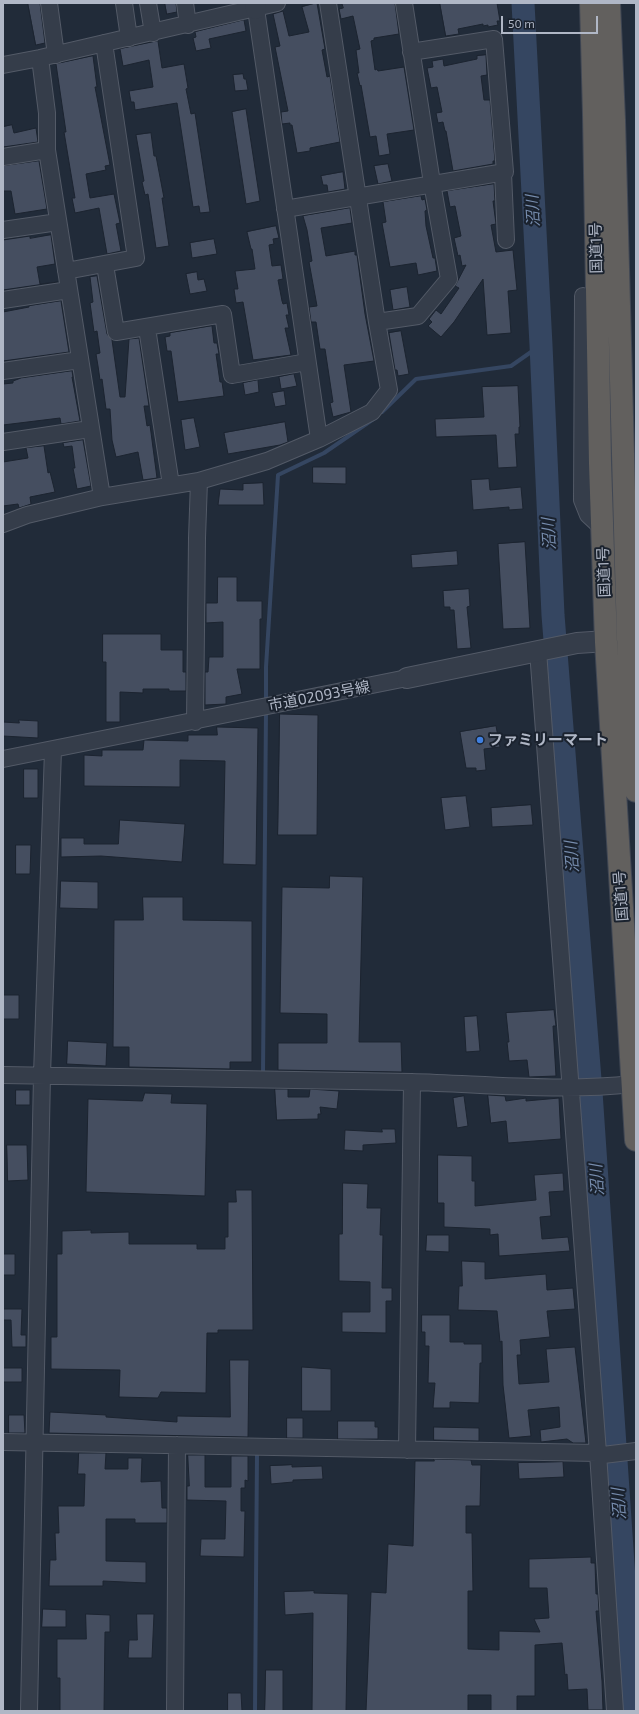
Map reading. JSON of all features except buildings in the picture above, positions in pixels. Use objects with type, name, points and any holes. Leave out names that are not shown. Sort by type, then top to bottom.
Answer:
[{"type":"highway","name":"国道1号","points":[[591,3],[600,463],[606,642],[636,1140]]},
{"type":"highway","name":"国道1号","points":[[609,3],[632,639],[636,791]]},
{"type":"street","points":[[49,3],[56,55]]},
{"type":"street","points":[[124,3],[129,38]]},
{"type":"street","points":[[148,3],[153,33]]},
{"type":"street","points":[[185,3],[188,24]]},
{"type":"street","points":[[3,65],[56,55],[153,33],[255,6],[277,3]]},
{"type":"street","points":[[3,524],[27,515],[102,497],[199,481],[266,461],[319,439],[372,412],[389,390],[377,322],[328,3]]},
{"type":"street","points":[[377,322],[418,316],[449,279],[432,183],[404,3]]},
{"type":"street","points":[[255,6],[319,439]]},
{"type":"street","points":[[411,52],[494,39],[506,240]]},
{"type":"street","points":[[66,270],[104,265],[136,258],[104,43]]},
{"type":"street","points":[[40,58],[47,113],[47,150],[90,429],[102,497]]},
{"type":"street","points":[[3,157],[47,150]]},
{"type":"street","points":[[285,209],[432,183],[503,173]]},
{"type":"street","points":[[3,230],[58,222]]},
{"type":"street","points":[[104,265],[116,332],[223,314],[232,374],[307,362]]},
{"type":"street","points":[[3,300],[69,290]]},
{"type":"street","points":[[583,296],[582,500],[588,515],[602,528]]},
{"type":"street","points":[[146,328],[171,485]]},
{"type":"street","points":[[3,371],[80,360]]},
{"type":"street","points":[[3,442],[90,429]]},
{"type":"street","points":[[195,722],[199,481]]},
{"type":"street","name":"市道02093号線","points":[[3,759],[195,722],[279,703],[578,643],[632,639]]},
{"type":"street","points":[[540,651],[574,1087],[600,1454],[615,1711]]},
{"type":"street","points":[[29,1711],[42,1075],[53,750]]},
{"type":"street","points":[[3,1074],[412,1082],[574,1087],[633,1084]]},
{"type":"street","points":[[407,1450],[412,1082]]},
{"type":"street","points":[[3,1442],[600,1454],[636,1451]]},
{"type":"street","points":[[175,1711],[177,1445]]},
{"type":"waterway","name":"沼川","points":[[523,3],[541,345],[553,615],[591,1092],[633,1711]]},
{"type":"waterway","points":[[382,412],[416,379],[511,366],[541,345]]},
{"type":"waterway","points":[[266,703],[266,667],[278,475],[324,453],[375,418]]},
{"type":"waterway","points":[[263,1073],[266,710]]},
{"type":"waterway","points":[[255,1711],[257,1453]]},
{"type":"place","name":"ファミリーマート","points":[[480,740]]}]
